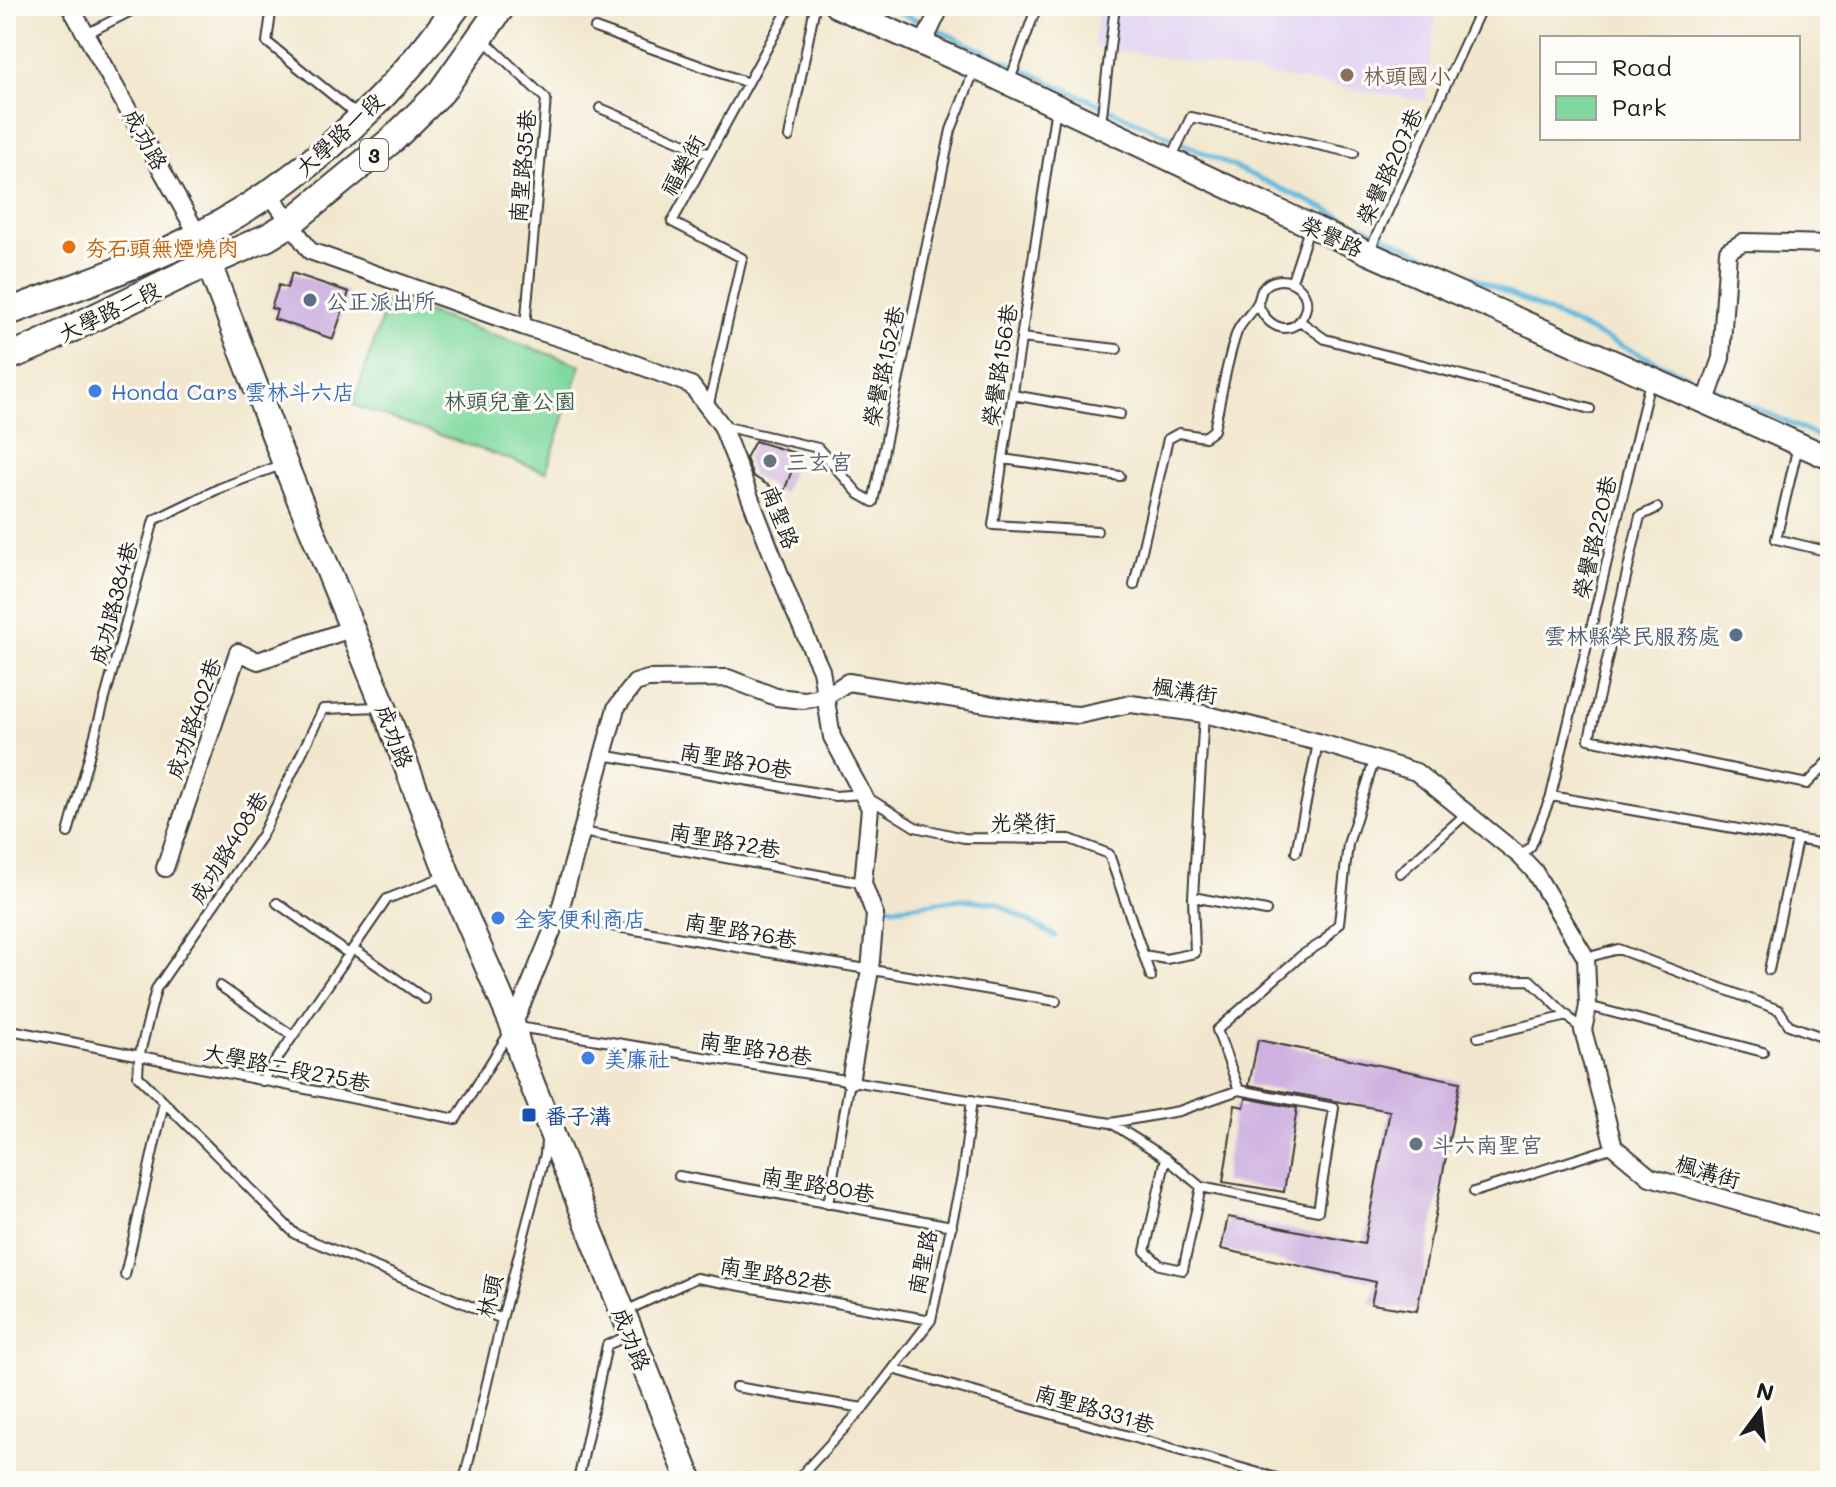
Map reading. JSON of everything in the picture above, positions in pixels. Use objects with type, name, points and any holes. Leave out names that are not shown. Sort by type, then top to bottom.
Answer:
[{"type":"main road","name":"大學路一段","points":[[198,235],[270,194],[326,150],[361,118],[428,46],[457,6]]},
{"type":"main road","name":"大學路一段","points":[[211,263],[289,224],[403,129],[441,92],[502,6]]},
{"type":"main road","name":"成功路","points":[[198,235],[285,464],[353,628],[448,875],[513,1026],[521,1056],[690,1481]]},
{"type":"main road","name":"大學路二段","points":[[6,313],[170,249],[198,235]]},
{"type":"main road","name":"大學路二段","points":[[6,358],[211,263]]},
{"type":"street","name":"成功路","points":[[70,6],[198,235]]},
{"type":"street","name":"榮譽路","points":[[837,6],[976,68],[1368,253],[1830,458]]},
{"type":"street","points":[[922,46],[941,6]]},
{"type":"street","name":"南聖路","points":[[270,194],[310,251],[691,385],[722,426],[793,608],[821,670],[832,737],[870,808],[863,883],[875,915],[870,970],[850,1081]]},
{"type":"street","points":[[1705,404],[1721,358],[1728,251],[1743,242],[1830,244]]},
{"type":"street","name":"成功路402巷","points":[[165,868],[238,652],[258,661],[353,628]]},
{"type":"street","name":"楓溝街","points":[[513,1026],[558,917],[616,708],[635,683],[648,679],[728,678],[776,697],[804,700],[826,696],[848,682],[1037,712],[1079,715],[1131,704],[1204,714],[1375,757],[1416,772],[1520,856],[1534,871],[1586,958],[1588,1006],[1583,1030],[1614,1147],[1650,1177],[1830,1229]]},
{"type":"lane","points":[[86,34],[141,6]]},
{"type":"lane","points":[[272,6],[267,42],[361,118]]},
{"type":"lane","name":"福樂街","points":[[708,408],[742,258],[672,222],[790,6]]},
{"type":"lane","points":[[789,137],[815,6]]},
{"type":"lane","points":[[1009,84],[1037,6]]},
{"type":"lane","points":[[1101,127],[1115,6]]},
{"type":"lane","name":"榮譽路207巷","points":[[1368,253],[1482,6]]},
{"type":"lane","points":[[595,28],[748,83]]},
{"type":"lane","name":"南聖路35巷","points":[[479,35],[546,99],[525,327]]},
{"type":"lane","name":"榮譽路152巷","points":[[722,426],[818,448],[859,494],[873,502],[951,130],[976,68]]},
{"type":"lane","name":"榮譽路156巷","points":[[1056,107],[993,525],[1097,531]]},
{"type":"lane","points":[[600,108],[709,154]]},
{"type":"lane","points":[[1171,160],[1191,117],[1354,153]]},
{"type":"lane","points":[[1292,281],[1310,225]]},
{"type":"lane","points":[[1134,585],[1168,439],[1179,433],[1205,437],[1214,430],[1238,329],[1258,303],[1263,288],[1276,280],[1292,281],[1304,292],[1307,307],[1300,321],[1287,328],[1273,326],[1262,317],[1258,303]]},
{"type":"lane","points":[[1300,321],[1325,339],[1590,409]]},
{"type":"lane","points":[[1021,338],[1117,349]]},
{"type":"lane","name":"榮譽路220巷","points":[[1520,856],[1531,846],[1551,796],[1650,379]]},
{"type":"lane","points":[[1013,395],[1120,414]]},
{"type":"lane","points":[[1798,444],[1776,539],[1830,552]]},
{"type":"lane","points":[[1003,459],[1120,476]]},
{"type":"lane","name":"成功路384巷","points":[[68,833],[154,520],[220,488],[285,464]]},
{"type":"lane","points":[[1657,508],[1640,516],[1589,739],[1807,784],[1830,760]]},
{"type":"lane","name":"成功路408巷","points":[[139,1057],[156,989],[262,835],[323,709],[384,707]]},
{"type":"lane","points":[[1144,955],[1166,959],[1195,953],[1193,897],[1204,714]]},
{"type":"lane","points":[[1296,852],[1318,742]]},
{"type":"lane","name":"南聖路70巷","points":[[603,755],[835,796],[862,794]]},
{"type":"lane","points":[[1239,1090],[1217,1030],[1302,955],[1323,942],[1339,923],[1348,844],[1375,757]]},
{"type":"lane","name":"光榮街","points":[[862,794],[915,827],[964,838],[1070,839],[1109,854],[1151,977]]},
{"type":"lane","points":[[1551,796],[1830,845]]},
{"type":"lane","points":[[1400,873],[1466,814]]},
{"type":"lane","name":"南聖路72巷","points":[[581,832],[863,883]]},
{"type":"lane","points":[[1769,970],[1797,840]]},
{"type":"lane","points":[[262,1081],[387,899],[448,875]]},
{"type":"lane","points":[[1193,897],[1266,911]]},
{"type":"lane","points":[[277,903],[425,999]]},
{"type":"lane","name":"南聖路76巷","points":[[558,917],[1056,1001]]},
{"type":"lane","points":[[1586,958],[1618,949],[1779,1010],[1789,1025],[1830,1040]]},
{"type":"lane","points":[[1475,981],[1530,980],[1583,1030]]},
{"type":"lane","points":[[220,986],[293,1036]]},
{"type":"lane","points":[[1588,1006],[1763,1052]]},
{"type":"lane","points":[[1478,1037],[1568,1016]]},
{"type":"lane","name":"大學路二段275巷","points":[[6,1029],[456,1119],[513,1026]]},
{"type":"lane","name":"南聖路78巷","points":[[513,1026],[1111,1123]]},
{"type":"lane","points":[[139,1057],[138,1076],[295,1234],[502,1319]]},
{"type":"lane","points":[[828,1204],[850,1081]]},
{"type":"lane","points":[[1239,1090],[1334,1108],[1318,1211],[1201,1187],[1166,1158],[1111,1123],[1179,1111],[1239,1090]]},
{"type":"lane","name":"南聖路","points":[[796,1481],[863,1408],[931,1320],[962,1176],[972,1100]]},
{"type":"lane","points":[[125,1275],[164,1102]]},
{"type":"lane","name":"林頭","points":[[464,1481],[545,1154],[547,1120]]},
{"type":"lane","points":[[1474,1192],[1614,1147]]},
{"type":"lane","points":[[1166,1158],[1145,1251],[1160,1265],[1183,1270],[1201,1187]]},
{"type":"lane","name":"南聖路80巷","points":[[679,1176],[952,1226]]},
{"type":"lane","name":"南聖路82巷","points":[[578,1481],[607,1345],[626,1324],[696,1278],[931,1320]]},
{"type":"lane","name":"南聖路331巷","points":[[893,1369],[1287,1481]]},
{"type":"lane","points":[[736,1387],[863,1408]]},
{"type":"shaded area","name":"林頭國小","points":[[1099,6],[1437,6],[1425,101],[1093,46]]},
{"type":"green space","name":"林頭兒童公園","points":[[388,299],[581,365],[546,472],[353,405]]},
{"type":"building","name":"公正派出所","points":[[292,273],[349,292],[333,339],[274,319],[277,310],[271,308],[279,285],[287,288]]},
{"type":"building","name":"三玄宮","points":[[755,441],[798,454],[783,494],[753,476],[746,458]]},
{"type":"building","name":"斗六南聖宮","points":[[1258,1040],[1460,1082],[1417,1311],[1371,1304],[1376,1282],[1221,1249],[1228,1217],[1364,1244],[1390,1111],[1249,1085]]},
{"type":"building","points":[[1246,1098],[1297,1108],[1284,1192],[1223,1182],[1235,1105],[1244,1107]]},
{"type":"waterway","points":[[886,6],[1830,442]]},
{"type":"waterway","points":[[878,900],[893,908],[961,899],[996,903],[1055,936]]},
{"type":"place","name":"林頭國小","points":[[1347,75]]},
{"type":"place","name":"夯石頭無煙燒肉","points":[[69,247]]},
{"type":"place","name":"公正派出所","points":[[310,300]]},
{"type":"place","name":"Honda Cars 雲林斗六店","points":[[95,391]]},
{"type":"place","name":"三玄宮","points":[[770,461]]},
{"type":"place","name":"雲林縣榮民服務處","points":[[1736,635]]},
{"type":"place","name":"全家便利商店","points":[[498,918]]},
{"type":"place","name":"美廉社","points":[[588,1058]]},
{"type":"place","name":"番子溝","points":[[529,1115]]},
{"type":"place","name":"斗六南聖宮","points":[[1416,1144]]}]
